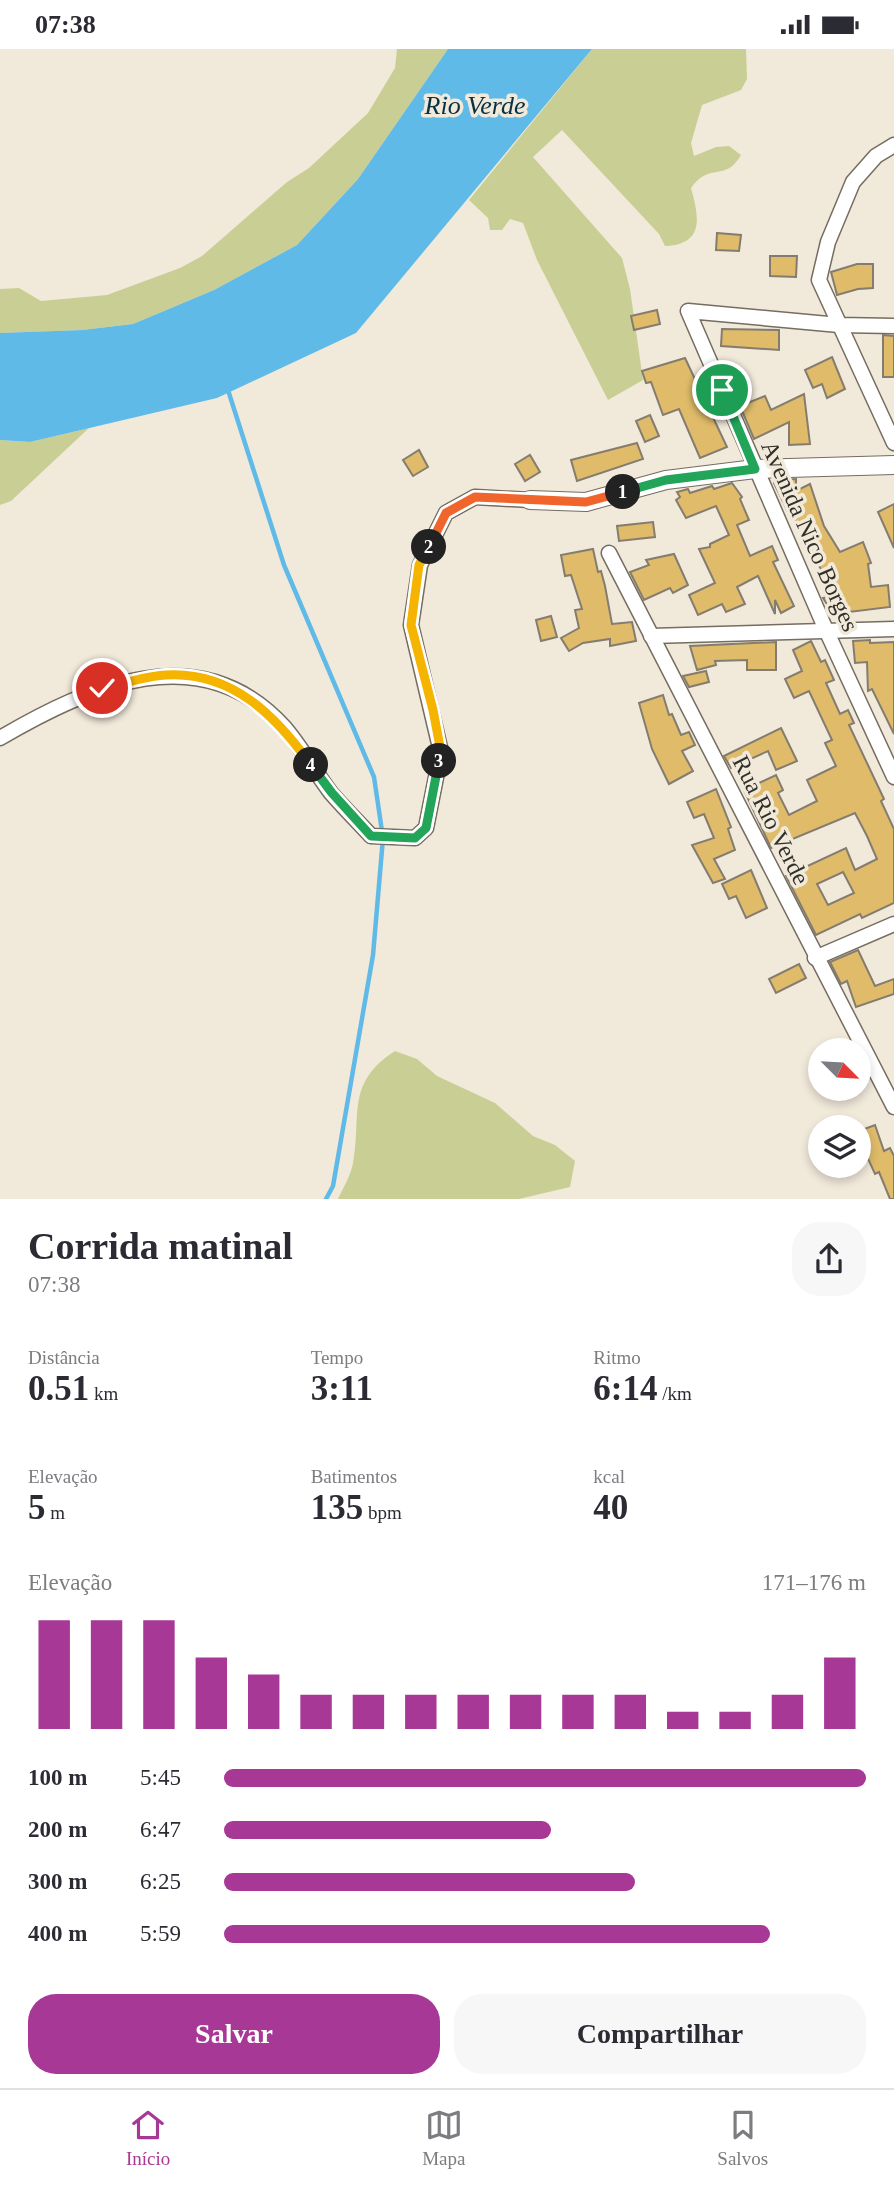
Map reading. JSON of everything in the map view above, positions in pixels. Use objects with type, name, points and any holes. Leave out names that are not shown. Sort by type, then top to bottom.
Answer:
[{"type":"street","points":[[894,145],[876,156],[853,182],[828,242],[819,280],[894,443]]},
{"type":"street","name":"Avenida Nico Borges","points":[[839,325],[688,311],[826,630],[894,777]]},
{"type":"street","points":[[839,325],[894,326]]},
{"type":"street","points":[[0,738],[38,716],[102,688],[166,675],[213,679],[260,705],[284,728],[332,793],[371,836],[415,838],[426,828],[441,752],[411,625],[419,565],[446,513],[475,497],[586,502],[666,480],[755,469],[894,465]]},
{"type":"street","name":"Rua Rio Verde","points":[[609,553],[894,1107]]},
{"type":"street","points":[[651,636],[894,629]]},
{"type":"street","points":[[816,958],[894,924]]},
{"type":"green space","points":[[397,49],[448,49],[358,179],[297,245],[214,290],[133,324],[82,330],[0,333],[0,289],[19,288],[41,301],[107,295],[180,268],[202,256],[287,182],[309,168],[368,113],[395,68]]},
{"type":"green space","points":[[592,49],[746,49],[747,79],[741,90],[702,105],[691,143],[694,156],[716,147],[729,146],[741,155],[729,168],[705,175],[691,188],[697,219],[693,234],[687,240],[665,246],[659,234],[562,130],[533,157],[622,258],[630,289],[643,380],[608,400],[537,260],[523,223],[510,219],[502,230],[490,230],[488,218],[469,200]]},
{"type":"green space","points":[[89,428],[11,501],[0,505],[0,440],[30,442]]},
{"type":"green space","points":[[395,1051],[417,1059],[437,1076],[495,1103],[533,1136],[555,1145],[575,1161],[570,1187],[519,1199],[338,1199],[353,1163],[362,1088],[379,1063]]},
{"type":"water","name":"Rio Verde","points":[[448,49],[592,49],[356,333],[217,398],[30,442],[0,440],[0,333],[82,330],[133,324],[214,290],[297,245],[358,179]]},
{"type":"building","points":[[717,233],[741,235],[739,251],[716,250]]},
{"type":"building","points":[[770,256],[797,256],[796,277],[770,276]]},
{"type":"building","points":[[857,264],[873,264],[873,288],[837,295],[831,272]]},
{"type":"building","points":[[657,310],[660,324],[634,330],[631,316]]},
{"type":"building","points":[[722,329],[779,330],[779,350],[721,346]]},
{"type":"building","points":[[883,335],[894,336],[894,377],[883,377]]},
{"type":"building","points":[[832,357],[845,389],[827,398],[822,384],[813,388],[805,370]]},
{"type":"building","points":[[685,358],[727,447],[700,458],[679,409],[663,415],[651,382],[646,383],[642,371]]},
{"type":"building","points":[[804,394],[810,444],[789,445],[789,422],[754,439],[740,406],[765,396],[771,410]]},
{"type":"building","points":[[650,415],[659,436],[645,442],[636,421]]},
{"type":"building","points":[[637,443],[643,459],[577,481],[571,460]]},
{"type":"building","points":[[419,450],[428,467],[413,476],[403,460]]},
{"type":"building","points":[[530,455],[540,472],[525,481],[515,464]]},
{"type":"building","points":[[796,479],[796,491],[810,484],[824,526],[840,552],[863,542],[871,563],[868,564],[871,587],[888,585],[890,607],[833,614],[823,598],[833,596],[817,561],[814,563],[803,544],[806,542],[792,512],[789,514],[774,483],[776,480]]},
{"type":"building","points":[[732,483],[742,497],[740,499],[749,520],[737,525],[750,556],[772,546],[778,560],[773,562],[794,606],[781,613],[775,600],[775,614],[758,576],[737,587],[745,604],[726,612],[722,604],[698,615],[689,595],[715,583],[699,549],[710,547],[710,544],[729,535],[716,506],[686,518],[676,500],[680,497],[677,492],[688,489],[690,493]]},
{"type":"building","points":[[894,504],[894,548],[878,512]]},
{"type":"building","points":[[653,522],[655,537],[619,541],[617,526]]},
{"type":"building","points":[[593,549],[598,572],[601,571],[605,586],[612,624],[632,622],[636,641],[610,646],[610,639],[583,643],[569,651],[561,638],[579,628],[575,610],[582,609],[571,575],[565,576],[561,555]]},
{"type":"building","points":[[674,554],[688,585],[673,593],[670,588],[644,600],[630,572],[649,565],[646,560]]},
{"type":"building","points":[[551,616],[557,637],[541,641],[536,620]]},
{"type":"building","points":[[870,640],[870,643],[894,642],[894,734],[872,689],[868,691],[867,662],[855,663],[853,641]]},
{"type":"building","points":[[811,641],[821,662],[825,660],[834,680],[826,683],[840,714],[848,710],[854,723],[849,725],[884,799],[881,801],[894,829],[894,903],[862,918],[860,914],[816,935],[786,876],[846,848],[855,870],[877,859],[855,813],[771,848],[744,790],[776,775],[783,790],[778,793],[789,815],[817,801],[807,780],[836,766],[825,743],[832,740],[809,691],[794,698],[785,679],[802,671],[793,650]],"holes":[[[843,872],[854,893],[828,905],[817,884]]]},
{"type":"building","points":[[776,642],[776,670],[747,670],[747,660],[715,661],[716,665],[697,670],[690,646]]},
{"type":"building","points":[[706,671],[709,682],[689,687],[683,676]]},
{"type":"building","points":[[663,695],[669,715],[672,714],[681,735],[689,732],[695,745],[682,751],[693,771],[669,784],[652,749],[639,703]]},
{"type":"building","points":[[781,728],[797,761],[776,770],[768,751],[731,768],[724,756]]},
{"type":"building","points":[[716,789],[731,827],[728,829],[735,850],[714,859],[725,879],[713,883],[692,845],[714,838],[704,814],[694,818],[687,802]]},
{"type":"building","points":[[751,870],[767,908],[746,918],[736,896],[729,899],[722,884]]},
{"type":"building","points":[[858,950],[875,986],[894,979],[894,994],[856,1007],[847,981],[841,984],[830,962]]},
{"type":"building","points":[[799,964],[806,978],[776,993],[769,979]]},
{"type":"building","points":[[875,1125],[884,1151],[890,1148],[894,1156],[894,1199],[890,1199],[879,1172],[875,1174],[871,1165],[871,1126]]},
{"type":"waterway","points":[[227,387],[284,565],[374,777],[383,838],[373,955],[333,1186],[326,1199]]},
{"type":"route","points":[[102,688],[166,675],[213,679],[260,705],[284,728],[332,793],[371,836],[415,838],[426,828],[441,752],[411,625],[419,565],[446,513],[475,497],[586,502],[666,480],[755,469],[722,390]]}]
